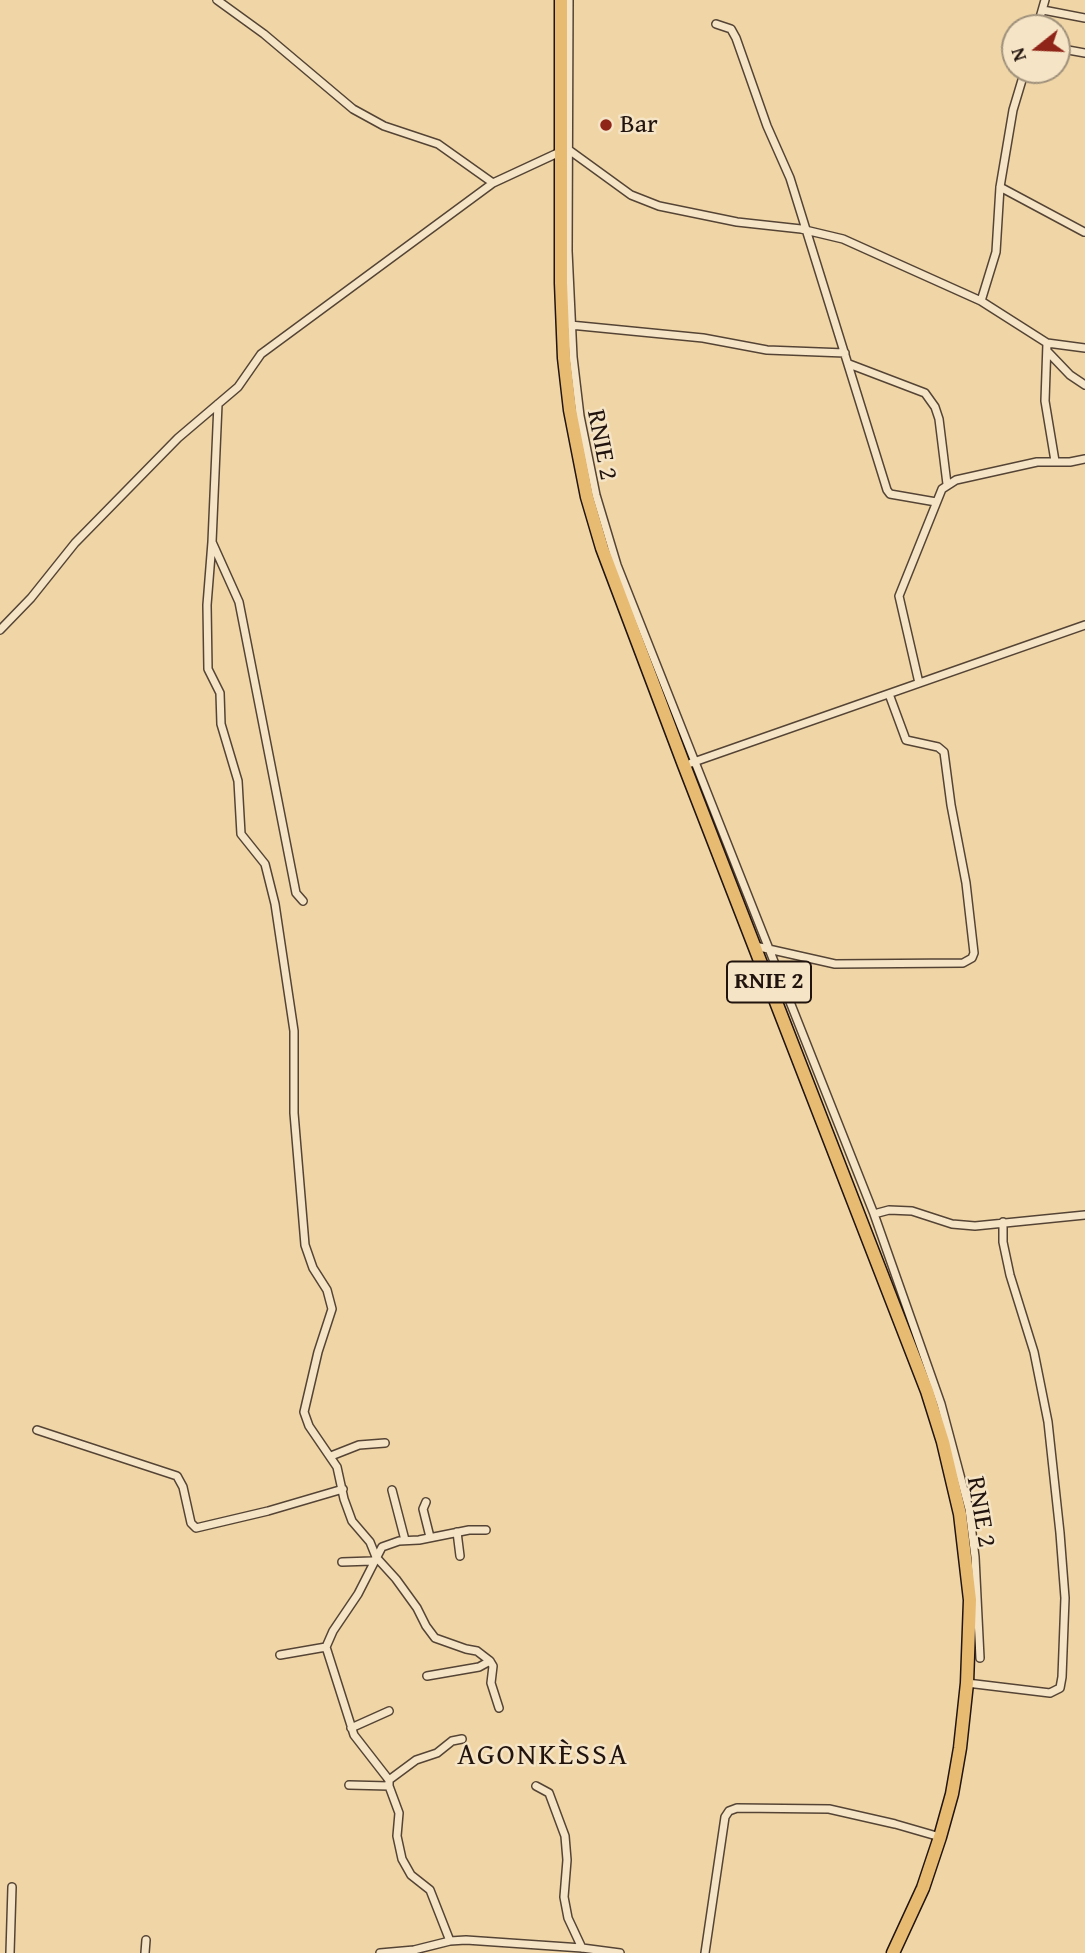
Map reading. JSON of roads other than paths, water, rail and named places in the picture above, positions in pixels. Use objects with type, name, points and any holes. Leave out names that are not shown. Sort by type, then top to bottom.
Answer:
[{"type":"highway","name":"RNIE 2","points":[[561,0],[567,324],[564,358],[570,410],[594,523],[689,763],[755,946],[922,1378],[943,1442],[960,1514],[970,1600],[967,1683],[960,1748],[952,1794],[940,1837],[923,1888],[893,1953]]},
{"type":"street","points":[[217,0],[264,34],[353,109],[384,126],[439,144],[493,183]]},
{"type":"street","points":[[565,151],[569,0]]},
{"type":"street","points":[[1042,14],[1045,0]]},
{"type":"street","points":[[1043,10],[1085,18]]},
{"type":"street","points":[[716,24],[731,29],[736,38],[767,126],[790,178],[887,489],[890,494],[936,502]]},
{"type":"street","points":[[981,301],[996,253],[1000,187],[1020,84]]},
{"type":"street","points":[[0,630],[31,598],[75,543],[177,438],[238,387],[261,354],[493,183],[565,151]]},
{"type":"street","points":[[565,151],[631,195],[659,206],[843,239],[981,301],[1047,347],[1070,375],[1085,385]]},
{"type":"street","points":[[1000,187],[1084,232]]},
{"type":"street","points":[[567,324],[691,336],[767,351],[845,353]]},
{"type":"street","points":[[1047,347],[1085,348]]},
{"type":"street","points":[[1047,347],[1045,401],[1055,461]]},
{"type":"street","points":[[849,364],[925,393],[935,407],[939,419],[947,484],[936,502],[899,596],[919,683]]},
{"type":"street","points":[[218,404],[207,605],[208,669],[220,693],[221,723],[238,781],[241,834],[265,863],[275,904],[294,1031],[294,1113],[304,1233],[313,1268],[327,1290],[332,1309],[317,1352],[303,1412],[309,1426],[337,1467],[352,1521],[370,1542],[374,1559],[396,1579],[435,1638],[466,1650],[477,1651],[490,1661],[493,1666],[491,1683],[499,1708]]},
{"type":"street","points":[[947,484],[1038,462],[1085,459]]},
{"type":"street","points":[[212,542],[239,602],[296,893],[303,901]]},
{"type":"street","points":[[979,1658],[975,1557],[962,1480],[941,1404],[874,1214],[769,949],[689,763],[1085,625]]},
{"type":"street","points":[[755,946],[835,964],[963,962],[972,958],[974,953],[966,883],[944,752],[938,747],[905,740],[889,694]]},
{"type":"street","points":[[874,1214],[890,1210],[912,1211],[962,1226],[1085,1214]]},
{"type":"street","points":[[967,1683],[1050,1693],[1060,1688],[1062,1677],[1065,1598],[1048,1422],[1034,1352],[1010,1275],[1003,1242],[1003,1222]]},
{"type":"street","points":[[37,1430],[177,1476],[183,1487],[191,1524],[196,1528],[343,1489]]},
{"type":"street","points":[[331,1456],[359,1445],[385,1443]]},
{"type":"street","points":[[392,1490],[405,1540]]},
{"type":"street","points":[[426,1502],[423,1509],[430,1537]]},
{"type":"street","points":[[450,1941],[430,1890],[411,1875],[402,1859],[397,1836],[399,1813],[389,1783],[363,1750],[351,1728],[326,1647],[382,1547],[405,1540],[486,1530]]},
{"type":"street","points":[[457,1532],[460,1556]]},
{"type":"street","points":[[342,1562],[374,1559]]},
{"type":"street","points":[[280,1655],[326,1647]]},
{"type":"street","points":[[427,1676],[479,1667],[490,1661]]},
{"type":"street","points":[[351,1728],[389,1711]]},
{"type":"street","points":[[349,1785],[389,1783],[416,1760],[437,1753],[452,1741],[462,1739]]},
{"type":"street","points":[[536,1786],[549,1793],[565,1836],[567,1860],[564,1897],[568,1918],[582,1948]]},
{"type":"street","points":[[705,1953],[725,1817],[729,1811],[737,1808],[829,1810],[940,1837]]},
{"type":"street","points":[[10,1953],[12,1887]]},
{"type":"street","points":[[0,1919],[12,1919]]},
{"type":"street","points":[[145,1953],[146,1940]]},
{"type":"street","points":[[380,1953],[414,1950],[466,1940],[620,1953]]},
{"type":"place","name":"Bar","points":[[606,125]]},
{"type":"district","name":"AGONKÈSSA","points":[[543,1756]]}]
